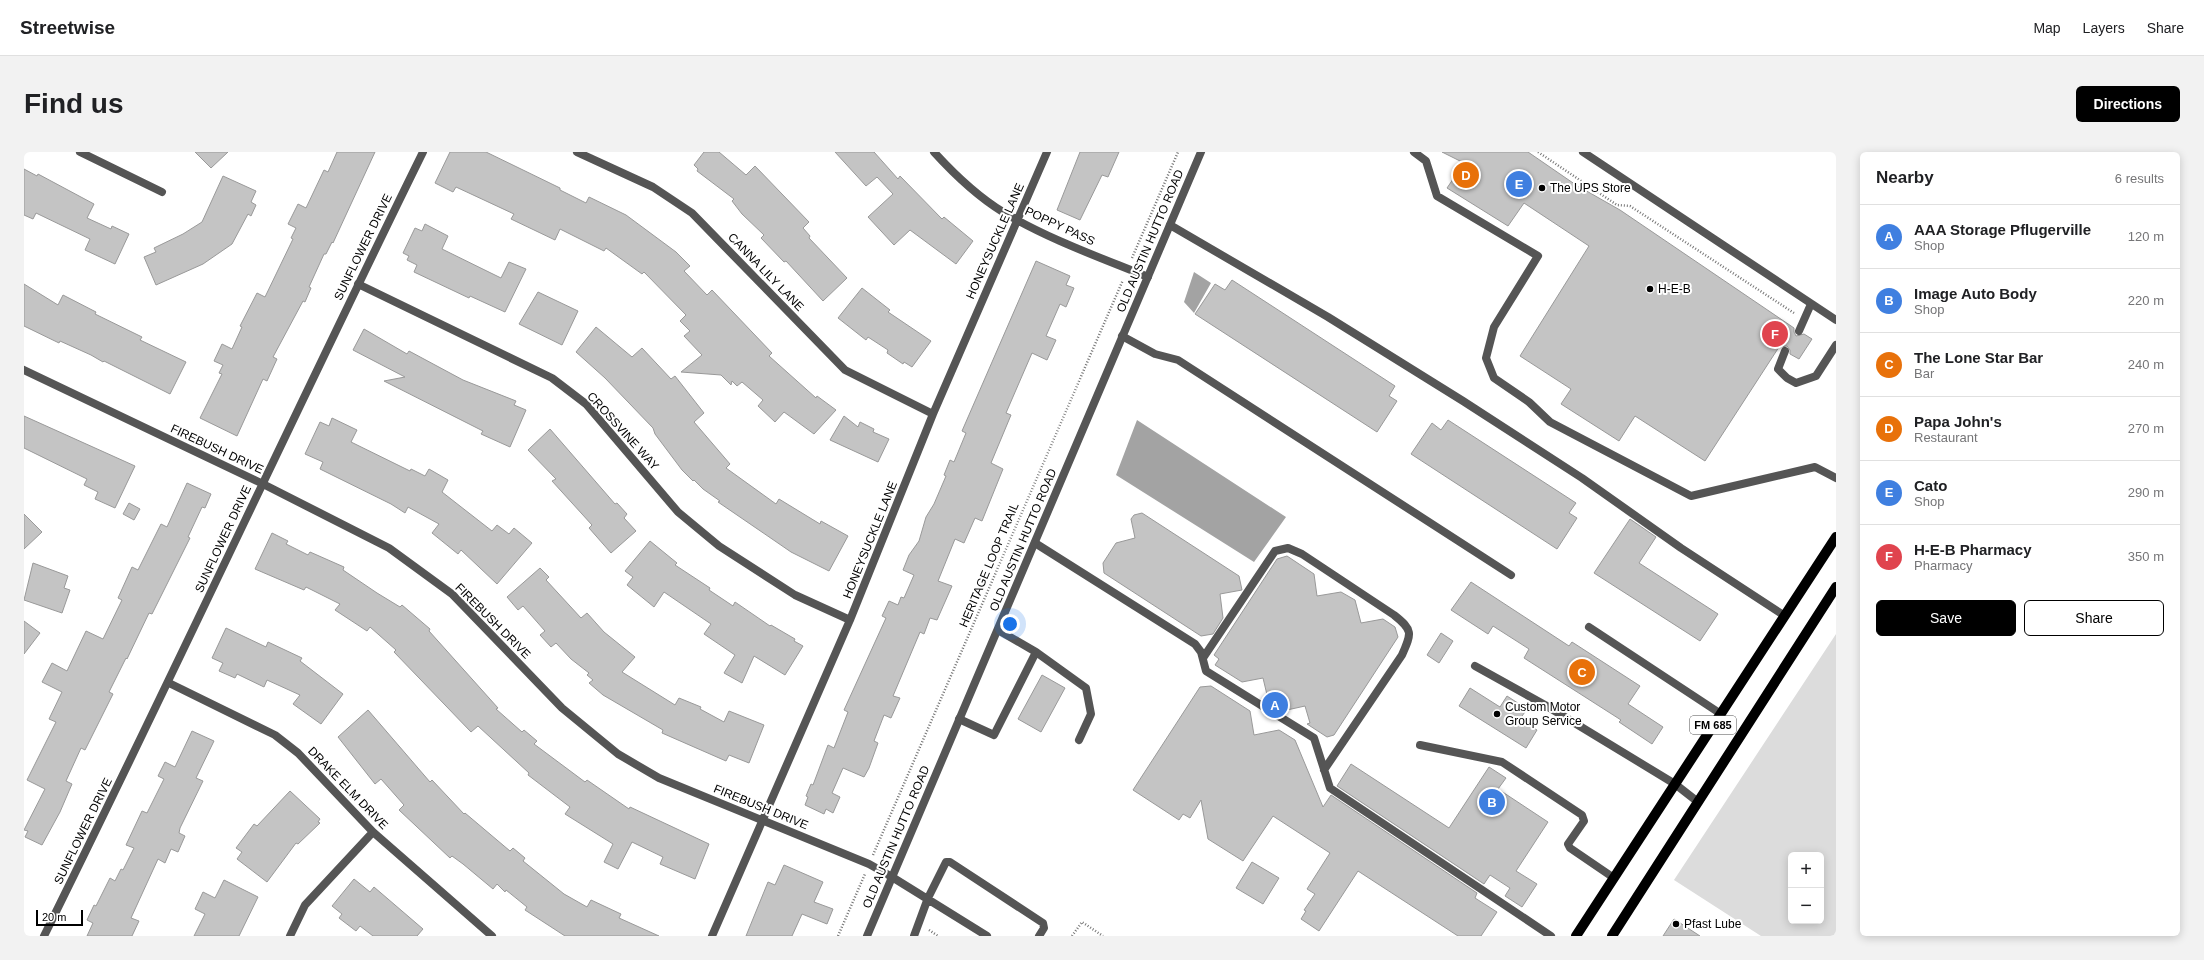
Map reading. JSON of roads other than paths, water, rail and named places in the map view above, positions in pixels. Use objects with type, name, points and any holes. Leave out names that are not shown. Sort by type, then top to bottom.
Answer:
[{"type":"main road","name":"FM 685","points":[[1576,936],[1836,537]]},
{"type":"main road","name":"FM 685","points":[[1612,936],[1836,586]]},
{"type":"street","points":[[80,152],[162,192]]},
{"type":"street","name":"SUNFLOWER DRIVE","points":[[44,936],[169,683],[262,483],[423,152]]},
{"type":"street","name":"CANNA LILY LANE","points":[[577,152],[653,187],[692,213],[845,370],[933,414]]},
{"type":"street","name":"POPPY PASS","points":[[934,152],[950,170],[985,199],[1018,220],[1032,228],[1148,277]]},
{"type":"street","name":"HONEYSUCKLE LANE","points":[[712,936],[850,620],[933,414],[1047,152]]},
{"type":"street","name":"OLD AUSTIN HUTTO ROAD","points":[[867,936],[1200,152]]},
{"type":"street","points":[[1414,152],[1426,161],[1437,196],[1538,256],[1494,327],[1486,358],[1494,378],[1528,402],[1550,422],[1691,496],[1815,467],[1836,478]]},
{"type":"street","points":[[1583,152],[1836,320]]},
{"type":"street","points":[[1170,224],[1328,317],[1463,401],[1582,478],[1681,548],[1785,616]]},
{"type":"street","name":"CROSSVINE WAY","points":[[358,284],[552,378],[586,404],[678,512],[719,546],[795,595],[850,620]]},
{"type":"street","points":[[1800,331],[1811,304]]},
{"type":"street","points":[[1122,336],[1155,354],[1178,360],[1511,576]]},
{"type":"street","points":[[1785,351],[1778,369],[1787,378],[1796,382],[1816,376],[1836,345]]},
{"type":"street","name":"FIREBUSH DRIVE","points":[[24,370],[262,483],[388,548],[452,594],[562,708],[618,754],[659,778],[869,864],[892,876],[987,936]]},
{"type":"street","points":[[1035,543],[1195,644],[1202,658],[1206,671],[1314,738],[1319,748],[1330,788],[1552,936]]},
{"type":"street","points":[[1202,658],[1275,551],[1288,548],[1302,554],[1394,615],[1408,626],[1410,630],[1408,641],[1402,655],[1324,770]]},
{"type":"street","points":[[1589,627],[1721,714]]},
{"type":"street","points":[[998,630],[1036,652],[1086,688],[1091,714],[1079,740]]},
{"type":"street","points":[[959,719],[994,735],[1036,652]]},
{"type":"street","points":[[1475,666],[1538,701],[1675,784],[1698,802]]},
{"type":"street","name":"DRAKE ELM DRIVE","points":[[169,683],[275,735],[298,753],[373,832],[492,936]]},
{"type":"street","points":[[1420,745],[1502,762],[1582,815],[1584,821],[1568,844],[1570,848],[1614,878]]},
{"type":"street","points":[[290,936],[305,906],[373,832]]},
{"type":"street","points":[[914,936],[928,898],[946,862],[950,862],[1043,923],[1044,928],[1039,936]]},
{"type":"place","name":"Papa John's","points":[[1466,175]]},
{"type":"place","name":"Cato","points":[[1519,184]]},
{"type":"place","name":"The UPS Store","points":[[1542,188]]},
{"type":"place","name":"H-E-B","points":[[1650,289]]},
{"type":"place","name":"H-E-B Pharmacy","points":[[1775,334]]},
{"type":"place","name":"The Lone Star Bar","points":[[1582,672]]},
{"type":"place","name":"AAA Storage Pflugerville","points":[[1275,705]]},
{"type":"place","name":"Custom Motor Group Service","points":[[1497,714]]},
{"type":"place","name":"Image Auto Body","points":[[1492,802]]},
{"type":"place","name":"Pfast Lube","points":[[1676,924]]}]
